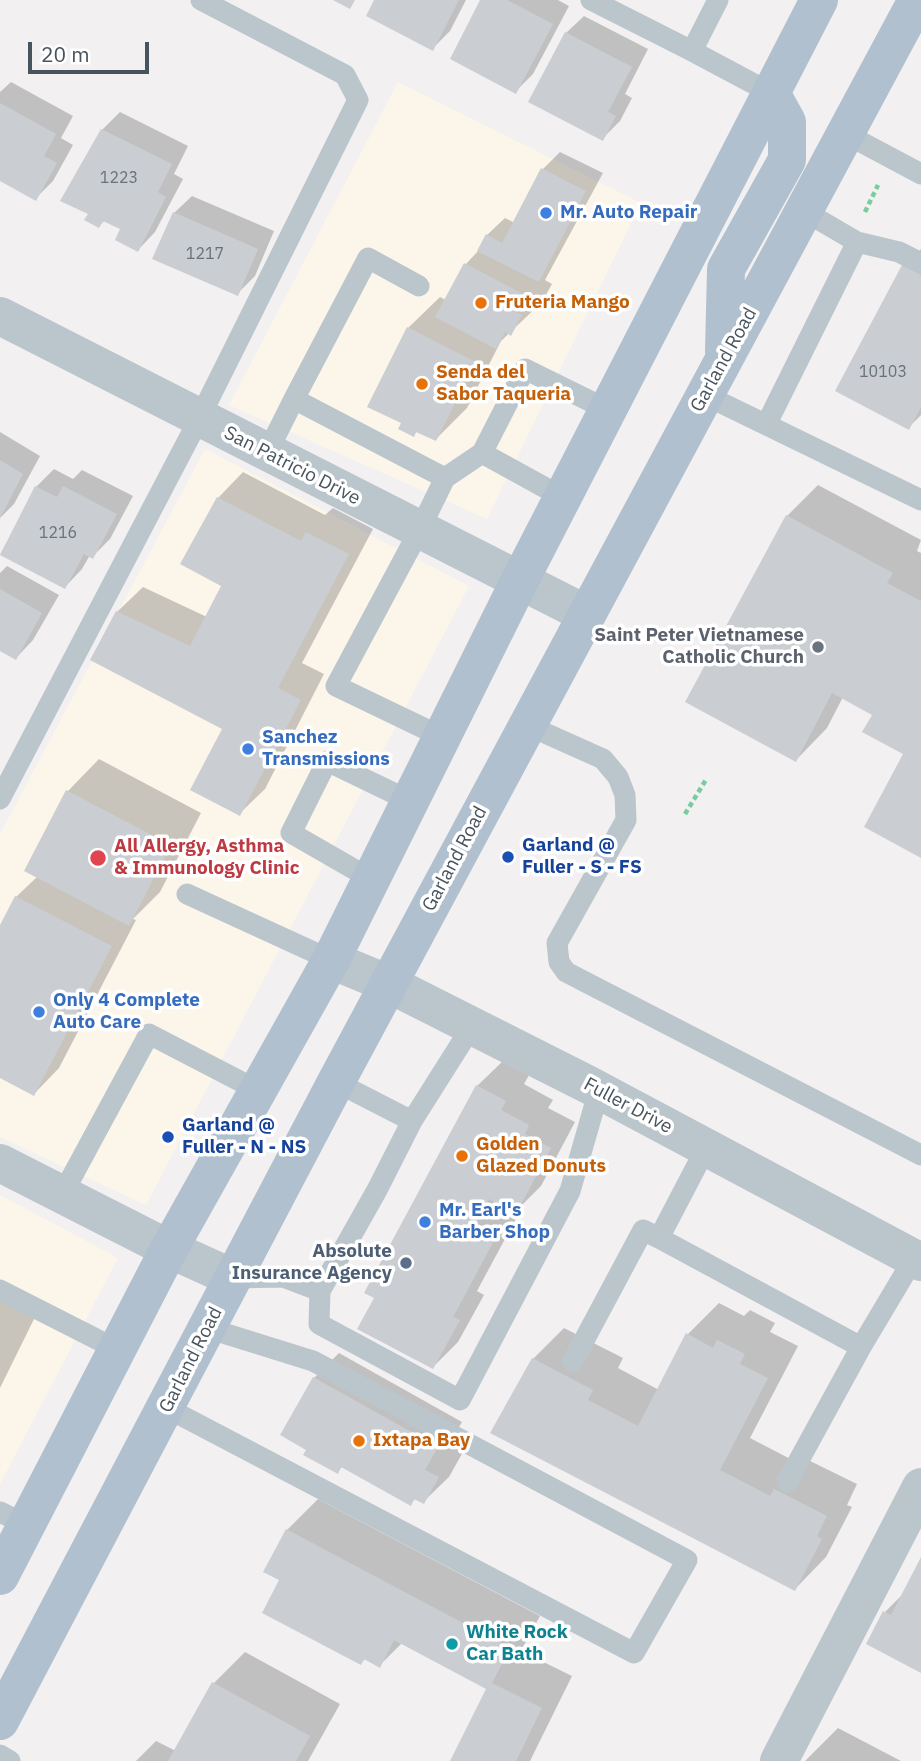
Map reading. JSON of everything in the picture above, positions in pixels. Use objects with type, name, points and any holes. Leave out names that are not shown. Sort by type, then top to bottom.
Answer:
[{"type":"main road","points":[[0,1576],[13,1518],[116,1349],[331,960],[562,497],[819,0]]},
{"type":"main road","name":"Garland Road","points":[[0,1721],[167,1408],[336,1082],[918,0]]},
{"type":"main road","points":[[723,360],[726,269],[787,160],[787,122],[771,93]]},
{"type":"street","name":"San Patricio Drive","points":[[0,316],[586,614]]},
{"type":"street","name":"Fuller Drive","points":[[331,960],[389,984],[599,1090],[917,1260]]},
{"type":"street","points":[[0,1163],[169,1249],[233,1278]]},
{"type":"street","points":[[779,1761],[921,1487]]},
{"type":"lane","points":[[0,799],[8,766],[199,419],[358,100],[345,75],[201,0]]},
{"type":"lane","points":[[591,0],[771,93]]},
{"type":"lane","points":[[692,51],[718,0]]},
{"type":"lane","points":[[846,134],[921,174]]},
{"type":"lane","points":[[804,212],[857,242],[898,252],[921,263]]},
{"type":"lane","points":[[767,423],[857,242]]},
{"type":"lane","points":[[267,453],[368,258],[419,286]]},
{"type":"lane","points":[[442,737],[336,686],[445,478],[482,453],[525,369],[608,410]]},
{"type":"lane","points":[[705,394],[921,500]]},
{"type":"lane","points":[[294,399],[445,478]]},
{"type":"lane","points":[[482,453],[562,497]]},
{"type":"lane","points":[[527,725],[603,760],[618,777],[625,795],[626,821],[557,943],[559,962],[566,972],[921,1155]]},
{"type":"lane","points":[[371,879],[291,833],[327,761],[410,801]]},
{"type":"lane","points":[[187,894],[331,960]]},
{"type":"lane","points":[[471,1026],[412,1121],[320,1291],[319,1324],[460,1400],[570,1191],[599,1090]]},
{"type":"lane","points":[[62,1195],[149,1034],[257,1090]]},
{"type":"lane","points":[[336,1082],[412,1121]]},
{"type":"lane","points":[[659,1238],[706,1148]]},
{"type":"lane","points":[[573,1361],[643,1230],[861,1347]]},
{"type":"lane","points":[[787,1482],[861,1347],[917,1260]]},
{"type":"lane","points":[[233,1278],[283,1277],[320,1291]]},
{"type":"lane","points":[[0,1290],[116,1349]]},
{"type":"lane","points":[[167,1408],[634,1653],[687,1560],[313,1361],[207,1328]]},
{"type":"lane","points":[[0,1755],[10,1761]]},
{"type":"path","points":[[685,814],[707,778]]},
{"type":"shaded area","points":[[398,82],[641,203],[487,519],[229,405]]},
{"type":"shaded area","points":[[205,449],[469,586],[146,1205],[0,1137],[0,834]]},
{"type":"shaded area","points":[[0,1195],[118,1258],[0,1484]]},
{"type":"building","points":[[333,0],[355,0],[350,9]]},
{"type":"building","points":[[374,0],[459,0],[433,51],[366,16]]},
{"type":"building","points":[[480,0],[507,0],[553,24],[516,94],[450,59]]},
{"type":"building","points":[[565,32],[632,67],[608,112],[616,116],[603,141],[528,102]]},
{"type":"building","points":[[0,103],[56,134],[44,156],[57,163],[36,201],[0,181]]},
{"type":"building","points":[[101,129],[172,164],[158,192],[166,197],[138,252],[115,240],[120,229],[103,221],[99,228],[84,220],[88,214],[60,201]]},
{"type":"building","name":"Mr. Auto Repair","points":[[541,168],[586,191],[539,282],[477,251],[486,234],[502,243]]},
{"type":"building","points":[[173,212],[258,249],[238,296],[152,259]]},
{"type":"building","name":"Fruteria Mango","points":[[464,263],[525,295],[515,312],[522,315],[511,336],[505,332],[496,349],[435,317]]},
{"type":"building","points":[[902,265],[921,275],[921,407],[909,430],[835,391]]},
{"type":"building","name":"Senda del Sabor Taqueria","points":[[407,327],[476,362],[436,441],[416,432],[414,437],[398,429],[401,423],[367,407]]},
{"type":"building","points":[[0,460],[23,474],[0,518]]},
{"type":"building","points":[[35,486],[57,497],[63,486],[117,514],[93,559],[84,554],[65,589],[0,555]]},
{"type":"building","points":[[217,497],[301,541],[306,532],[349,554],[278,688],[301,700],[240,816],[190,790],[222,729],[90,660],[116,611],[190,646],[221,586],[180,564]]},
{"type":"building","name":"Saint Peter Vietnamese Catholic Church","points":[[786,515],[893,573],[887,583],[921,601],[921,858],[864,827],[903,754],[862,732],[872,715],[832,693],[796,762],[685,702]]},
{"type":"building","points":[[0,589],[42,613],[16,660],[0,651]]},
{"type":"building","name":"All Allergy, Asthma & Immunology Clinic","points":[[66,790],[171,845],[129,926],[24,871]]},
{"type":"building","name":"Only 4 Complete Auto Care","points":[[15,896],[112,946],[34,1096],[0,1078],[0,925]]},
{"type":"building","points":[[476,1085],[506,1101],[501,1110],[529,1125],[525,1134],[551,1148],[516,1214],[489,1199],[475,1225],[496,1237],[453,1317],[460,1320],[433,1369],[357,1329],[374,1298],[364,1293]]},
{"type":"building","points":[[686,1333],[713,1348],[717,1340],[745,1354],[740,1364],[768,1378],[720,1470],[770,1496],[774,1489],[827,1516],[817,1536],[822,1539],[795,1591],[490,1433],[532,1358],[593,1390],[588,1400],[638,1426]]},
{"type":"building","name":"Ixtapa Bay","points":[[313,1377],[438,1447],[425,1470],[439,1477],[424,1504],[414,1499],[411,1506],[341,1467],[338,1474],[303,1455],[306,1450],[280,1435]]},
{"type":"building","name":"White Rock Car Bath","points":[[286,1529],[510,1648],[492,1683],[542,1708],[516,1761],[450,1761],[486,1689],[394,1640],[380,1668],[364,1659],[361,1665],[262,1613],[279,1580],[263,1572]]},
{"type":"building","points":[[921,1557],[921,1673],[866,1644],[883,1611],[891,1615]]},
{"type":"building","points":[[212,1682],[310,1736],[296,1761],[168,1761]]},
{"type":"place","name":"Mr. Auto Repair","points":[[546,213]]},
{"type":"place","name":"Fruteria Mango","points":[[481,303]]},
{"type":"place","name":"Senda del Sabor Taqueria","points":[[422,384]]},
{"type":"place","name":"Saint Peter Vietnamese Catholic Church","points":[[818,647]]},
{"type":"place","name":"Sanchez Transmissions","points":[[248,749]]},
{"type":"place","name":"Garland @ Fuller - S - FS","points":[[508,857]]},
{"type":"place","name":"All Allergy, Asthma & Immunology Clinic","points":[[98,858]]},
{"type":"place","name":"Only 4 Complete Auto Care","points":[[39,1012]]},
{"type":"place","name":"Garland @ Fuller - N - NS","points":[[168,1137]]},
{"type":"place","name":"Golden Glazed Donuts","points":[[462,1156]]},
{"type":"place","name":"Mr. Earl's Barber Shop","points":[[425,1222]]},
{"type":"place","name":"Absolute Insurance Agency","points":[[406,1263]]},
{"type":"place","name":"Ixtapa Bay","points":[[359,1441]]},
{"type":"place","name":"White Rock Car Bath","points":[[452,1644]]}]
